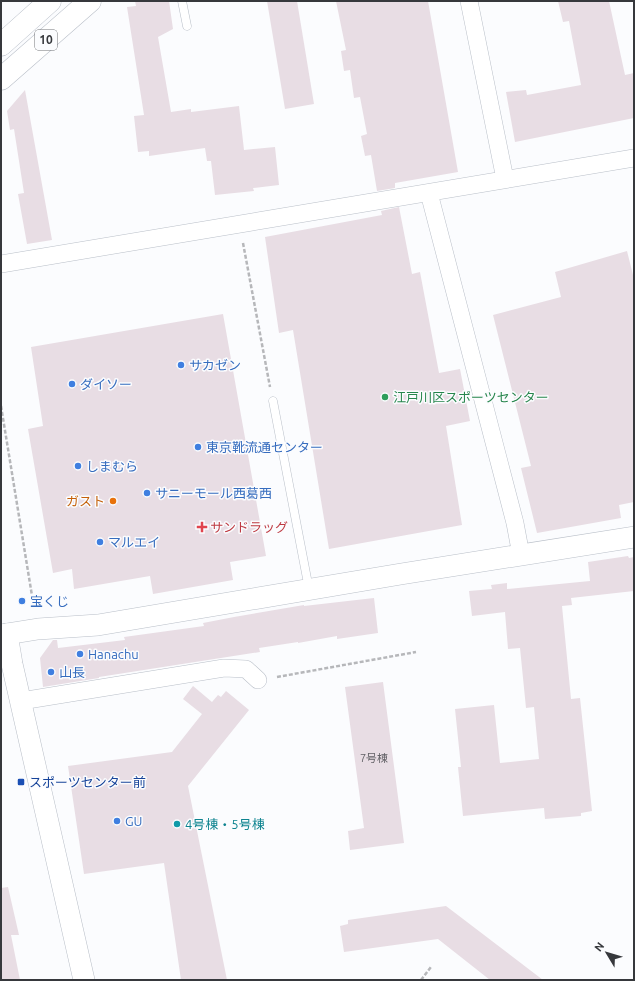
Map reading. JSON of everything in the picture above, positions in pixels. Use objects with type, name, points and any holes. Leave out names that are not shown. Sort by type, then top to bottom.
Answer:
[{"type":"main road","name":"10","points":[[1,45],[50,1]]},
{"type":"main road","name":"10","points":[[1,79],[90,1]]},
{"type":"street","points":[[469,1],[505,179]]},
{"type":"street","points":[[1,264],[634,158]]},
{"type":"street","points":[[429,193],[515,524],[521,555]]},
{"type":"street","points":[[84,980],[21,702],[4,634],[38,629],[98,625],[309,589],[634,537]]},
{"type":"street","points":[[21,702],[224,668],[246,670],[258,680]]},
{"type":"lane","points":[[182,1],[187,26]]},
{"type":"lane","points":[[273,401],[309,589]]},
{"type":"path","points":[[240,225],[273,401]]},
{"type":"path","points":[[1,406],[35,613]]},
{"type":"path","points":[[258,680],[416,652]]},
{"type":"path","points":[[421,980],[431,967]]},
{"type":"building","points":[[135,1],[169,1],[173,29],[158,37],[171,112],[191,109],[191,112],[239,106],[244,150],[275,147],[279,185],[253,188],[254,191],[215,195],[211,161],[207,161],[205,148],[149,156],[149,151],[138,152],[134,116],[144,115],[127,7],[136,6]]},
{"type":"building","points":[[267,1],[297,1],[314,104],[285,109]]},
{"type":"building","points":[[336,1],[428,1],[458,172],[395,183],[395,188],[377,191],[371,155],[365,156],[361,136],[367,134],[360,97],[354,98],[350,70],[344,71],[341,51],[346,50]]},
{"type":"building","points":[[558,1],[609,1],[625,75],[634,73],[634,118],[515,142],[506,92],[526,90],[527,95],[581,85],[569,21],[563,22]]},
{"type":"building","points":[[25,90],[52,240],[27,244],[18,194],[24,193],[14,129],[10,130],[7,111]]},
{"type":"building","name":"江戸川区スポーツセンター","points":[[399,207],[412,274],[420,272],[439,373],[460,369],[470,421],[446,426],[462,525],[329,549],[293,330],[279,333],[265,237],[382,215],[381,211]]},
{"type":"building","points":[[627,251],[634,279],[634,502],[619,505],[621,518],[537,533],[521,468],[531,466],[493,315],[561,297],[555,272]]},
{"type":"building","name":"サニーモール西葛西","points":[[223,314],[266,556],[230,562],[233,580],[153,594],[150,576],[74,589],[72,569],[53,573],[28,429],[43,426],[31,347]]},
{"type":"building","points":[[628,556],[629,558],[634,557],[634,591],[571,598],[572,605],[562,606],[571,699],[580,698],[592,811],[581,813],[581,816],[545,819],[544,808],[463,816],[458,767],[461,767],[455,709],[494,705],[500,763],[539,759],[534,707],[526,708],[520,648],[508,649],[505,612],[472,616],[469,591],[492,589],[491,585],[507,583],[507,589],[590,581],[588,562]]},
{"type":"building","points":[[374,598],[378,633],[337,639],[337,636],[259,648],[260,652],[43,687],[40,658],[53,640],[57,640],[58,648],[125,640],[124,637],[204,626],[203,623],[304,605]]},
{"type":"building","points":[[383,682],[404,843],[350,850],[348,831],[364,828],[345,687]]},
{"type":"building","points":[[193,686],[212,702],[218,695],[221,697],[226,691],[249,710],[188,786],[227,980],[181,980],[164,863],[84,874],[68,766],[172,752],[202,714],[183,699]]},
{"type":"building","points":[[8,887],[19,935],[11,935],[20,980],[1,980],[1,888]]},
{"type":"building","points":[[446,906],[543,980],[490,980],[438,939],[344,952],[340,926],[348,924],[348,920]]},
{"type":"place","name":"サカゼン","points":[[181,365]]},
{"type":"place","name":"ダイソー","points":[[72,384]]},
{"type":"place","name":"江戸川区スポーツセンター","points":[[385,397]]},
{"type":"place","name":"東京靴流通センター","points":[[198,447]]},
{"type":"place","name":"しまむら","points":[[78,466]]},
{"type":"place","name":"サニーモール西葛西","points":[[147,493]]},
{"type":"place","name":"ガスト","points":[[113,501]]},
{"type":"place","name":"サンドラッグ","points":[[202,527]]},
{"type":"place","name":"マルエイ","points":[[100,542]]},
{"type":"place","name":"宝くじ","points":[[22,601]]},
{"type":"place","name":"Hanachu","points":[[80,654]]},
{"type":"place","name":"山長","points":[[51,672]]},
{"type":"place","name":"スポーツセンター前","points":[[21,782]]},
{"type":"place","name":"GU","points":[[117,821]]},
{"type":"place","name":"4号棟・5号棟","points":[[177,824]]}]
